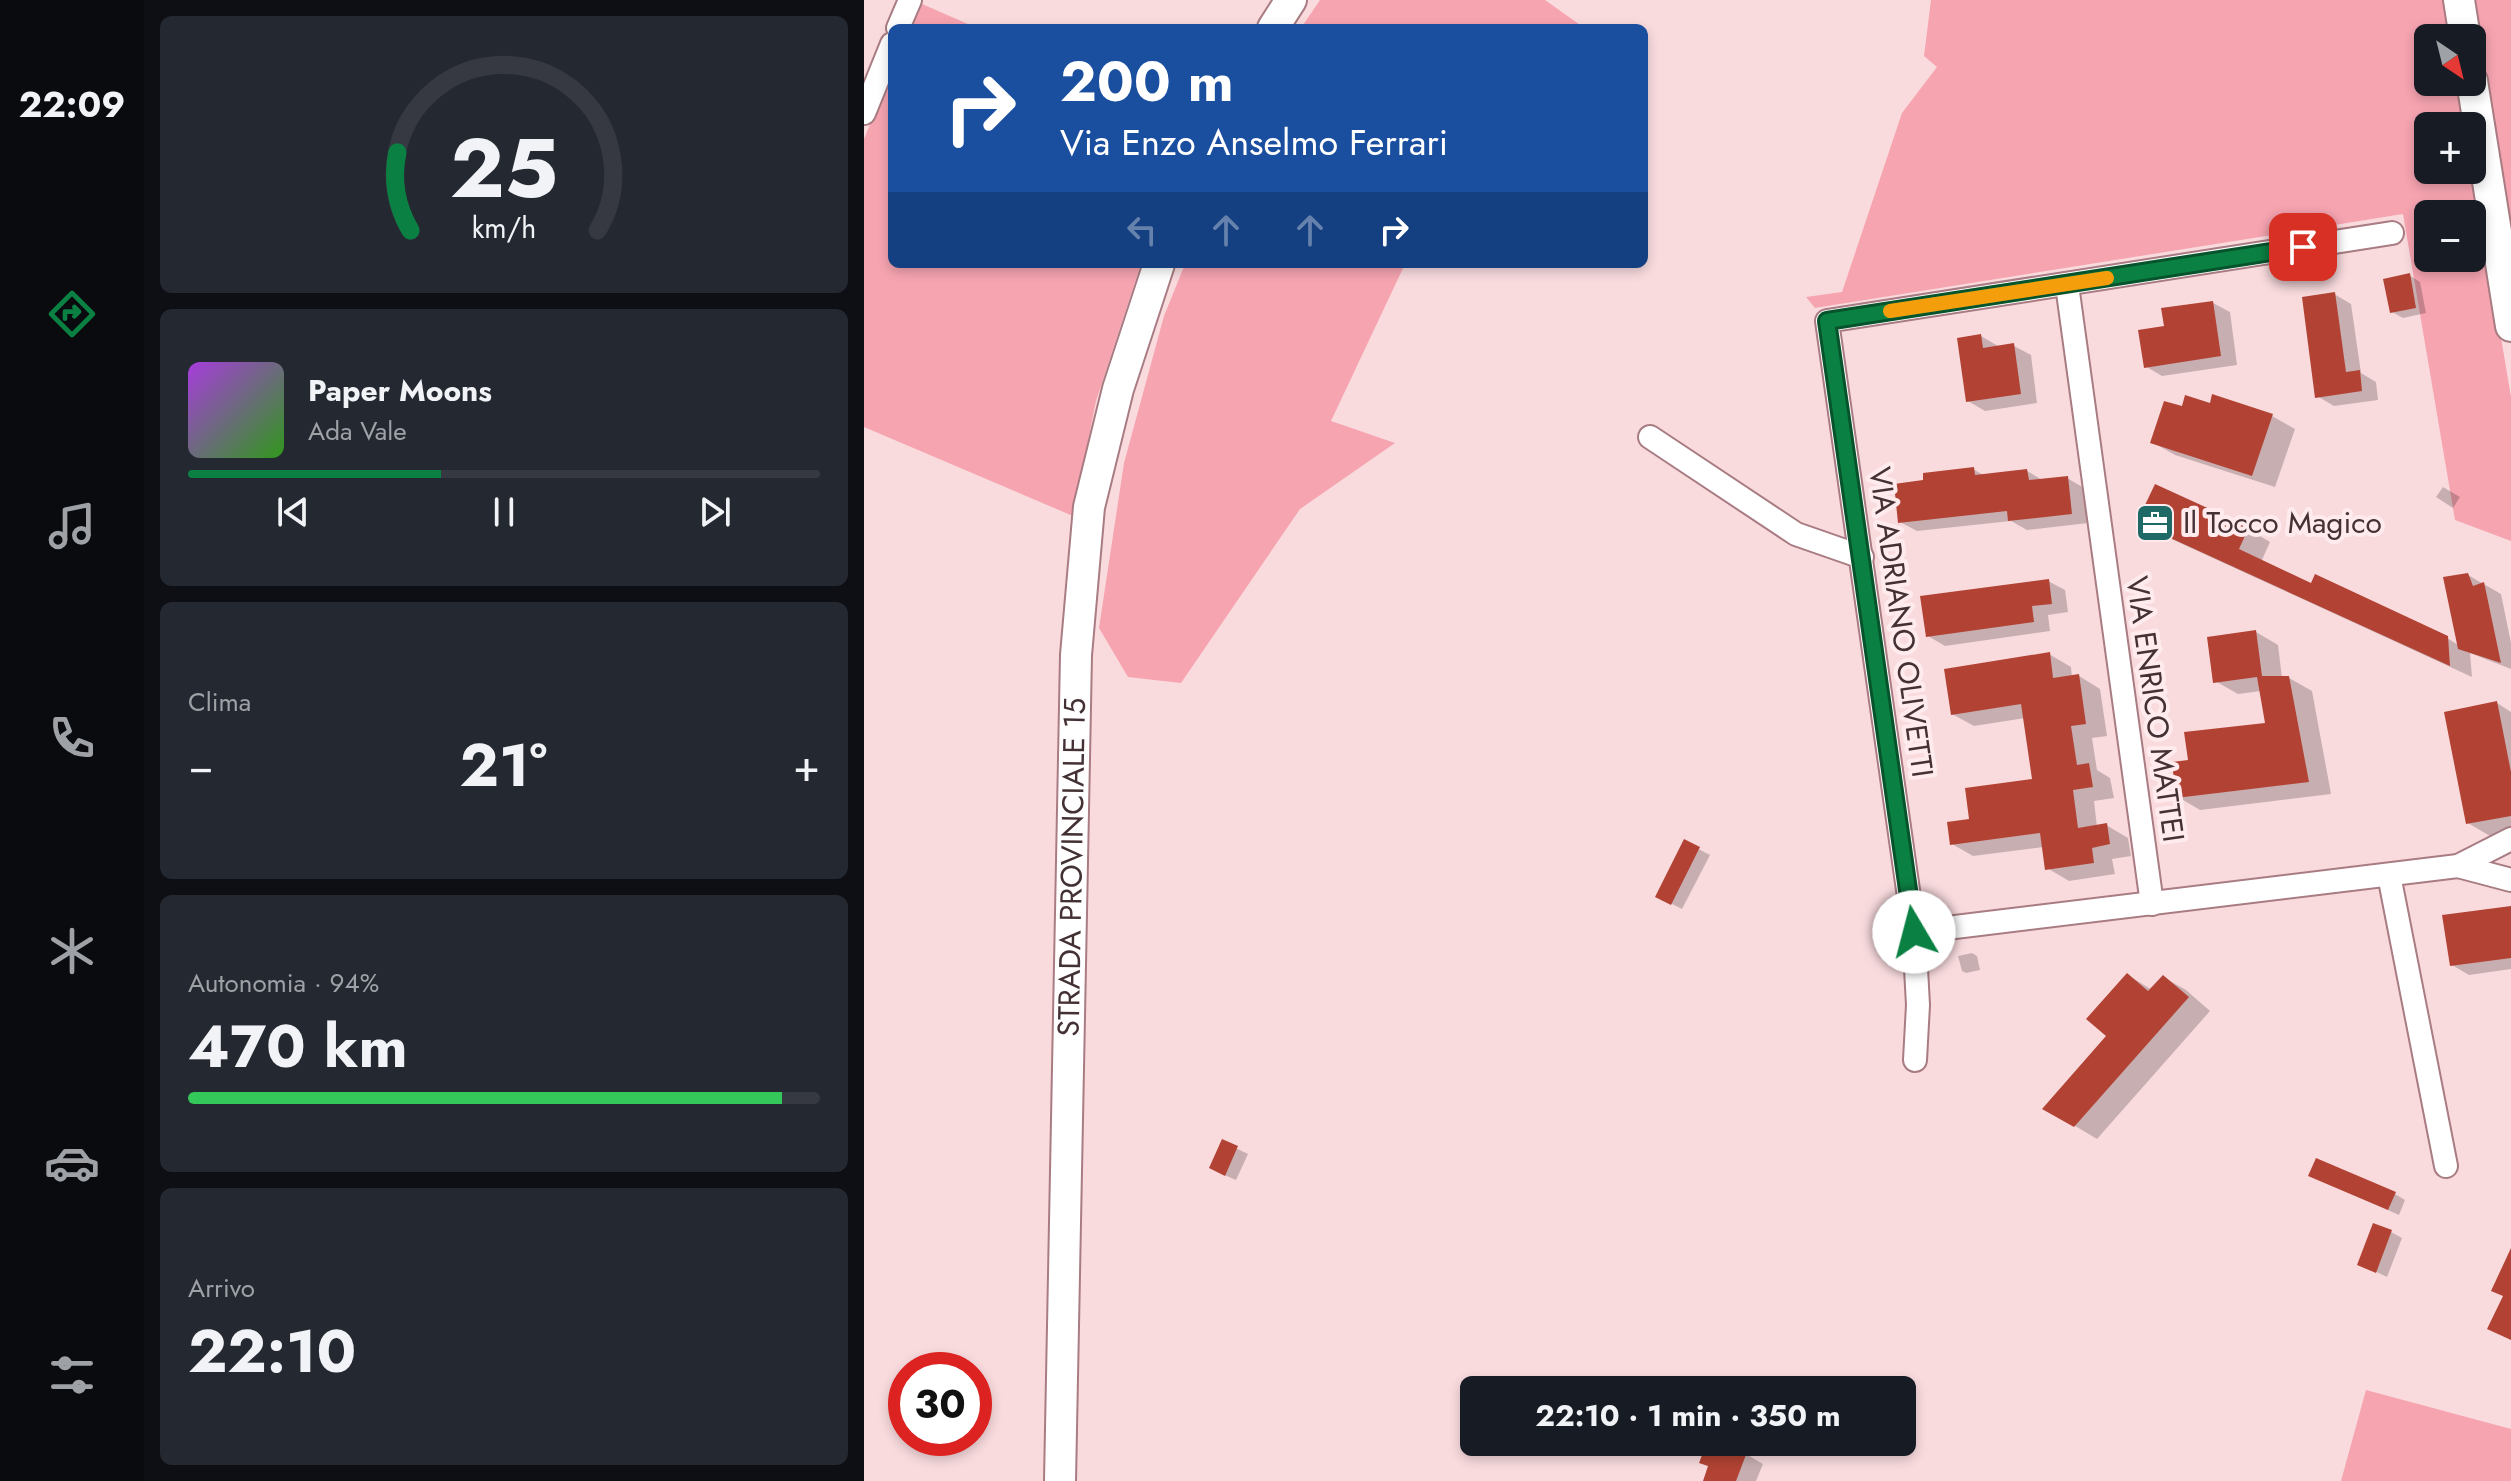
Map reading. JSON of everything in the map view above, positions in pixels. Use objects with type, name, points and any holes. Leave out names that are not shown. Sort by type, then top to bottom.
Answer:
[{"type":"main road","points":[[1276,24],[1291,0]]},
{"type":"main road","points":[[2459,0],[2463,24]]},
{"type":"main road","points":[[2474,96],[2511,326]]},
{"type":"main road","name":"STRADA PROVINCIALE 15","points":[[1060,1481],[1075,667],[1089,507],[1118,389],[1158,268]]},
{"type":"street","points":[[900,24],[910,0]]},
{"type":"street","points":[[864,113],[888,54]]},
{"type":"street","points":[[2067,285],[2392,233]]},
{"type":"street","name":"VIA ADRIANO OLIVETTI","points":[[1915,1060],[1918,1005],[1914,932],[1827,321],[2067,285]]},
{"type":"street","name":"VIA ENRICO MATTEI","points":[[2067,285],[2152,904]]},
{"type":"street","points":[[1650,437],[1796,534],[1862,557]]},
{"type":"street","points":[[1914,932],[2458,866],[2511,839]]},
{"type":"street","points":[[2458,866],[2511,880]]},
{"type":"street","points":[[2389,875],[2446,1166]]},
{"type":"shaded area","points":[[1320,0],[1545,0],[1579,24],[1304,24]]},
{"type":"shaded area","points":[[1931,0],[2445,0],[2449,24],[2414,24],[2414,96],[2460,96],[2463,112],[2414,112],[2414,184],[2475,184],[2478,200],[2414,200],[2414,272],[2486,272],[2486,248],[2511,397],[2511,541],[2455,520],[2403,214],[1815,308],[1806,297],[1842,292],[1902,113],[1937,67],[1924,56]]},
{"type":"shaded area","points":[[2472,0],[2511,0],[2511,244],[2486,88],[2486,24],[2476,24]]},
{"type":"shaded area","points":[[922,4],[968,24],[912,24]]},
{"type":"shaded area","points":[[888,81],[888,268],[1140,268],[1096,401],[1073,516],[864,427],[864,139]]},
{"type":"shaded area","points":[[1183,268],[1403,268],[1331,421],[1395,443],[1300,509],[1181,683],[1128,677],[1099,628],[1124,463],[1164,316]]},
{"type":"shaded area","points":[[2366,1390],[2511,1429],[2511,1481],[2341,1481]]},
{"type":"building","points":[[2410,273],[2416,308],[2390,313],[2383,279]]},
{"type":"building","points":[[2335,292],[2346,372],[2360,370],[2362,391],[2315,398],[2302,297]]},
{"type":"building","points":[[2213,301],[2221,356],[2144,368],[2138,330],[2164,326],[2161,308]]},
{"type":"building","points":[[1981,334],[1983,348],[2014,343],[2021,394],[1966,402],[1957,338]]},
{"type":"building","points":[[2212,394],[2273,414],[2252,476],[2150,443],[2164,401],[2182,406],[2185,395],[2210,403]]},
{"type":"building","points":[[1974,467],[1975,475],[2027,469],[2029,480],[2068,476],[2072,514],[2008,521],[2007,511],[1898,523],[1894,484],[1923,480],[1923,473]]},
{"type":"building","points":[[2155,484],[2249,527],[2239,549],[2311,583],[2315,574],[2448,636],[2450,666],[2142,525],[2150,508],[2145,505]]},
{"type":"building","points":[[2468,573],[2473,586],[2484,582],[2501,663],[2458,649],[2443,577]]},
{"type":"building","points":[[2049,579],[2052,604],[2032,606],[2034,622],[1926,637],[1920,596]]},
{"type":"building","points":[[2256,630],[2262,676],[2289,676],[2309,782],[2176,798],[2172,762],[2188,760],[2184,732],[2265,723],[2257,677],[2213,683],[2207,637]]},
{"type":"building","points":[[2050,652],[2053,678],[2079,674],[2086,724],[2071,726],[2077,765],[2089,763],[2093,787],[2073,790],[2078,828],[2107,823],[2110,844],[2092,848],[2094,863],[2045,870],[2040,833],[1950,845],[1947,822],[1969,819],[1965,788],[2032,779],[2021,704],[1951,715],[1944,669]]},
{"type":"building","points":[[2497,701],[2511,772],[2511,816],[2466,824],[2444,712]]},
{"type":"building","points":[[1684,839],[1700,847],[1671,905],[1655,897]]},
{"type":"building","points":[[2511,906],[2511,958],[2450,966],[2442,915]]},
{"type":"building","points":[[2127,973],[2148,991],[2163,975],[2189,997],[2074,1127],[2042,1109],[2106,1036],[2086,1019]]},
{"type":"building","points":[[1222,1139],[1238,1146],[1225,1176],[1209,1168]]},
{"type":"building","points":[[2316,1158],[2396,1192],[2388,1210],[2308,1176]]},
{"type":"building","points":[[2373,1223],[2392,1230],[2376,1273],[2357,1265]]},
{"type":"building","points":[[2511,1248],[2511,1340],[2487,1329],[2503,1296],[2491,1291]]},
{"type":"building","points":[[1702,1456],[1745,1456],[1736,1481],[1703,1481],[1708,1466],[1699,1463]]},
{"type":"slow traffic","points":[[1890,311],[2107,278]]},
{"type":"place","name":"Il Tocco Magico","points":[[2155,523]]},
{"type":"route","points":[[1914,932],[1827,321],[2303,247]]}]
